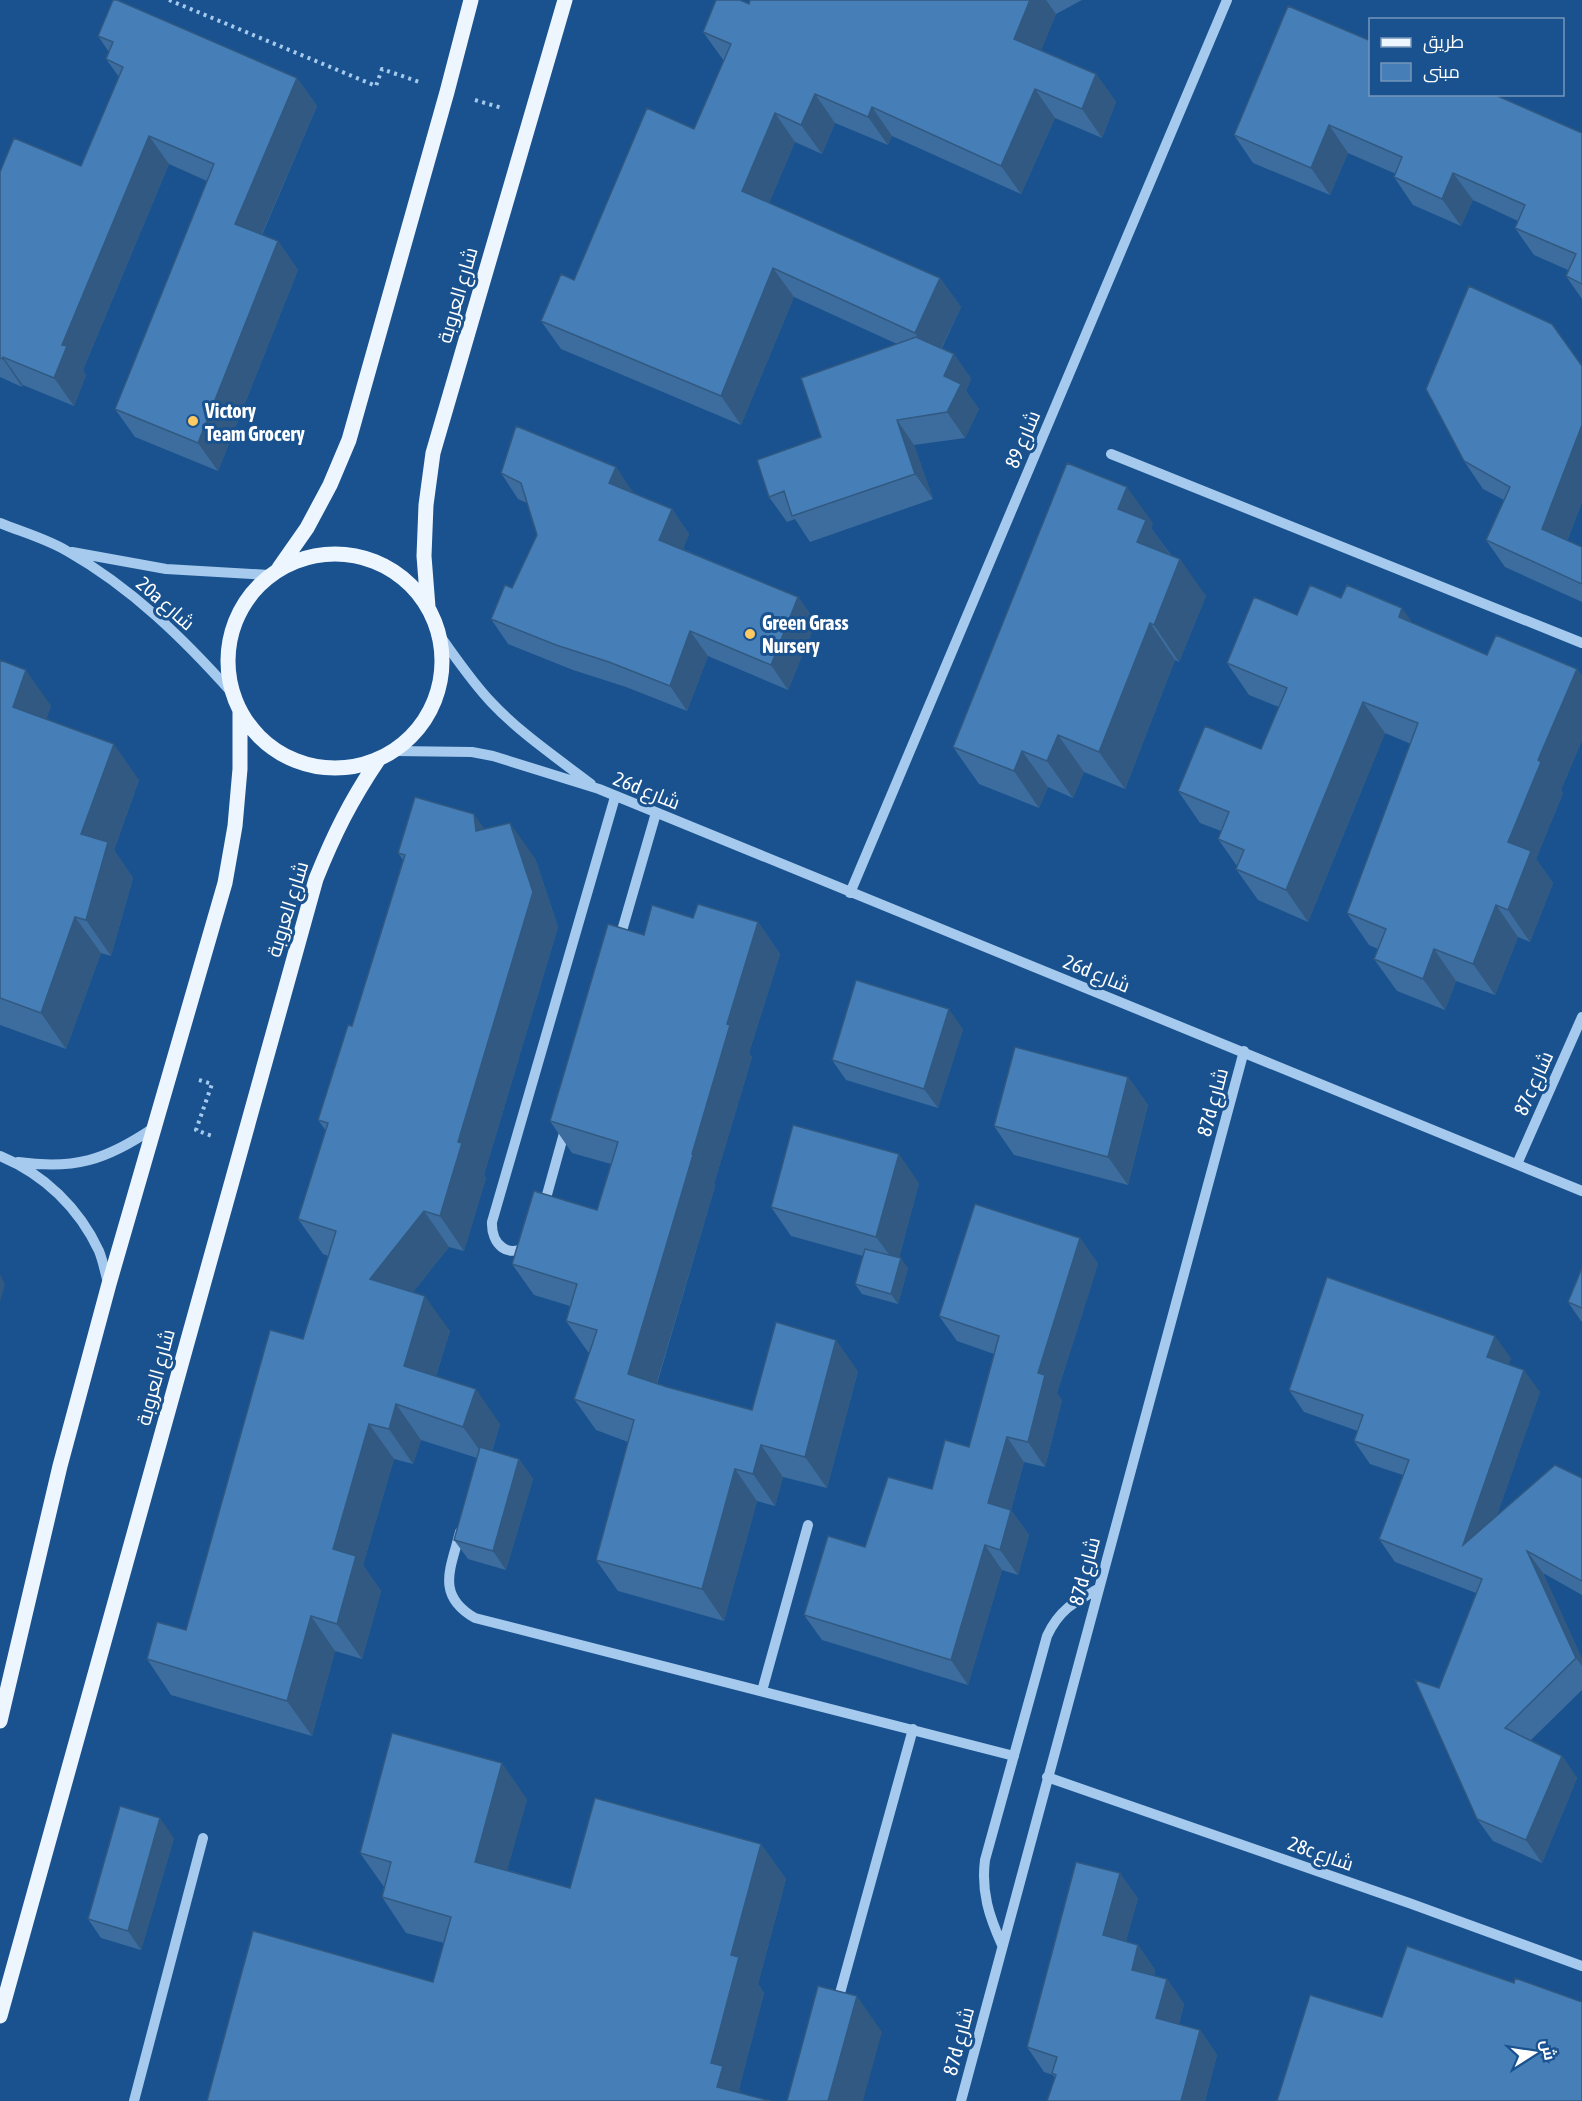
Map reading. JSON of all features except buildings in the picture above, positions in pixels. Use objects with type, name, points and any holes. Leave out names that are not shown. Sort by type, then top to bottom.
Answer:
[{"type":"main road","points":[[274,572],[311,555],[345,553],[378,562],[406,580],[428,607],[440,636],[442,669],[435,700],[419,729],[395,751],[378,760],[347,768],[315,768],[285,757],[259,738],[240,712],[232,694],[228,673],[228,651],[231,629],[240,609],[252,591],[274,572],[307,528],[330,485],[349,440],[471,0]]},
{"type":"main road","name":"شارع العروبة","points":[[428,607],[424,546],[426,505],[433,453],[565,0]]},
{"type":"main road","points":[[0,1721],[60,1466],[152,1129],[225,883],[235,826],[240,769],[240,712]]},
{"type":"main road","name":"شارع العروبة","points":[[0,2016],[316,879],[353,797],[378,760]]},
{"type":"street","name":"شارع 89","points":[[850,893],[1227,0]]},
{"type":"street","points":[[1111,454],[1582,643]]},
{"type":"street","name":"20a شارع","points":[[0,523],[66,550],[116,561],[166,569],[274,572]]},
{"type":"street","name":"20a شارع","points":[[66,550],[112,581],[156,615],[196,653],[232,694]]},
{"type":"street","name":"26d شارع","points":[[440,636],[476,686],[493,704],[530,737],[599,789]]},
{"type":"street","name":"26d شارع","points":[[395,751],[472,752],[493,756],[599,789],[1582,1191]]},
{"type":"street","points":[[534,1238],[527,1247],[517,1251],[506,1249],[496,1243],[492,1233],[492,1222],[615,797]]},
{"type":"street","points":[[615,955],[656,813]]},
{"type":"street","name":"87c شارع","points":[[1517,1164],[1582,1017]]},
{"type":"street","name":"87d شارع","points":[[961,2101],[1244,1052]]},
{"type":"street","points":[[541,1215],[570,1113]]},
{"type":"street","points":[[12,1161],[41,1165],[74,1164],[101,1158],[127,1146],[152,1129]]},
{"type":"street","points":[[0,1156],[39,1177],[65,1200],[85,1224],[100,1253],[109,1284]]},
{"type":"street","points":[[461,1524],[448,1581],[449,1591],[463,1611],[475,1618],[1014,1756]]},
{"type":"street","points":[[762,1691],[808,1525]]},
{"type":"street","points":[[1002,1946],[984,1897],[982,1879],[985,1860],[1047,1636],[1053,1623],[1063,1611],[1098,1588]]},
{"type":"street","points":[[836,2011],[913,1730]]},
{"type":"street","name":"28c شارع","points":[[1047,1777],[1582,1966]]},
{"type":"street","points":[[134,2101],[203,1838]]},
{"type":"path","points":[[169,0],[376,86],[382,69],[447,92],[532,117]]},
{"type":"path","points":[[170,1070],[212,1084],[196,1130],[241,1146]]},
{"type":"place","name":"Victory Team Grocery","points":[[193,421]]},
{"type":"place","name":"Green Grass Nursery","points":[[750,634]]}]
